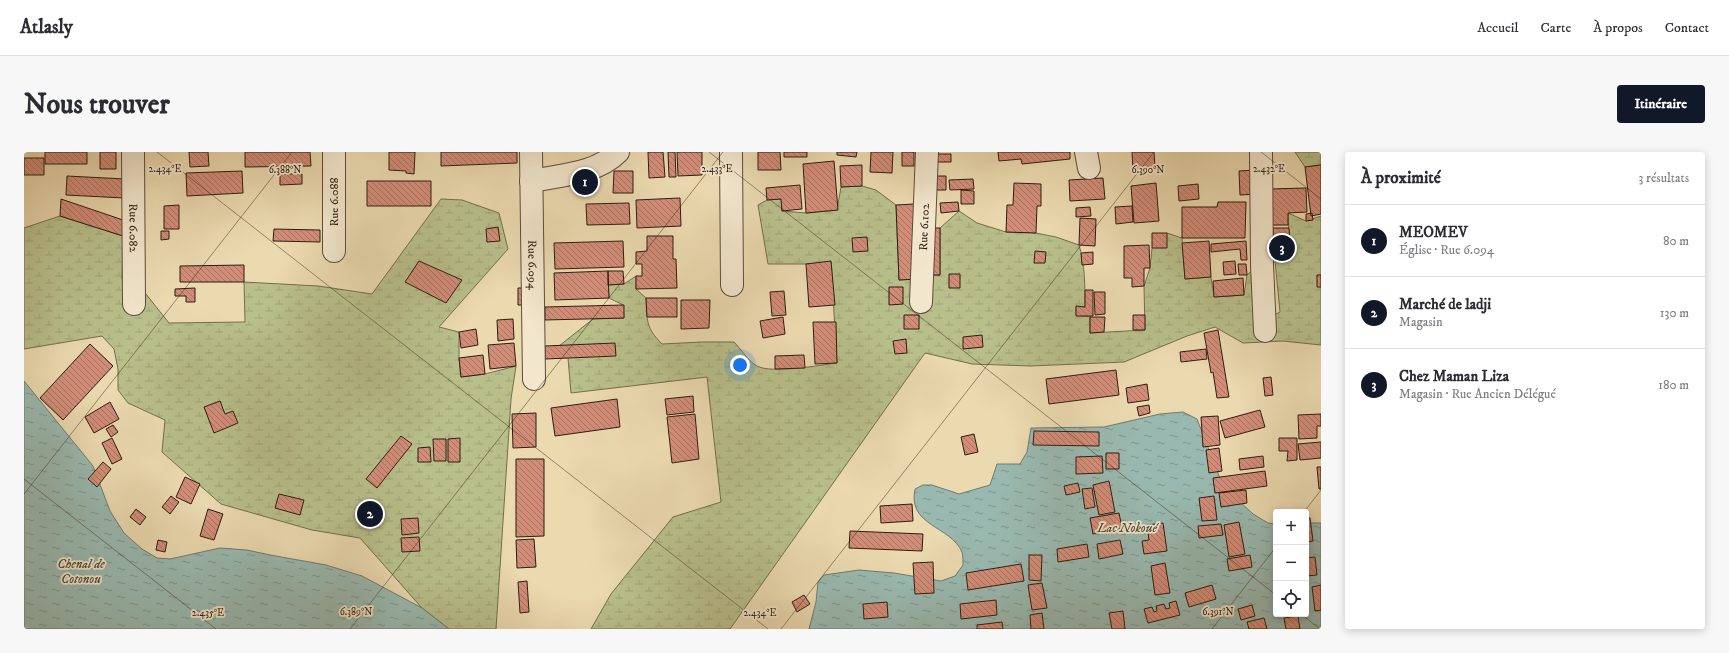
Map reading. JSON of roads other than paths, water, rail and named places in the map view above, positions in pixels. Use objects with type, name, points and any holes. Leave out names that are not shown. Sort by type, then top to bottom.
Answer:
[{"type":"street","name":"Rue 6.082","points":[[133,152],[134,304]]},
{"type":"street","name":"Rue 6.088","points":[[334,152],[334,251]]},
{"type":"street","name":"Rue 6.094","points":[[531,152],[534,379]]},
{"type":"street","points":[[531,181],[591,169],[604,163],[618,152]]},
{"type":"street","points":[[731,152],[732,285]]},
{"type":"street","name":"Rue 6.102","points":[[921,302],[927,152]]},
{"type":"street","points":[[1261,152],[1262,265],[1265,331]]},
{"type":"water","name":"Chenal de Cotonou","points":[[24,381],[93,466],[110,511],[124,533],[142,549],[157,558],[170,559],[220,548],[247,550],[326,565],[362,576],[422,608],[449,629],[24,629]]},
{"type":"water","name":"Lac Nokoué","points":[[1183,412],[1197,419],[1223,486],[1253,514],[1268,523],[1273,524],[1273,617],[1309,617],[1309,523],[1321,523],[1321,629],[809,629],[816,602],[818,582],[824,575],[859,570],[894,573],[941,581],[955,576],[963,565],[962,552],[949,536],[931,525],[917,511],[914,501],[915,489],[923,485],[932,485],[959,494],[990,485],[997,464],[1020,464],[1027,452],[1031,428],[1104,427],[1160,414]]},
{"type":"place","name":"MEOMEV","points":[[585,182]]},
{"type":"place","name":"Chez Maman Liza","points":[[1282,248]]},
{"type":"place","name":"Marché de ladji","points":[[370,514]]}]
